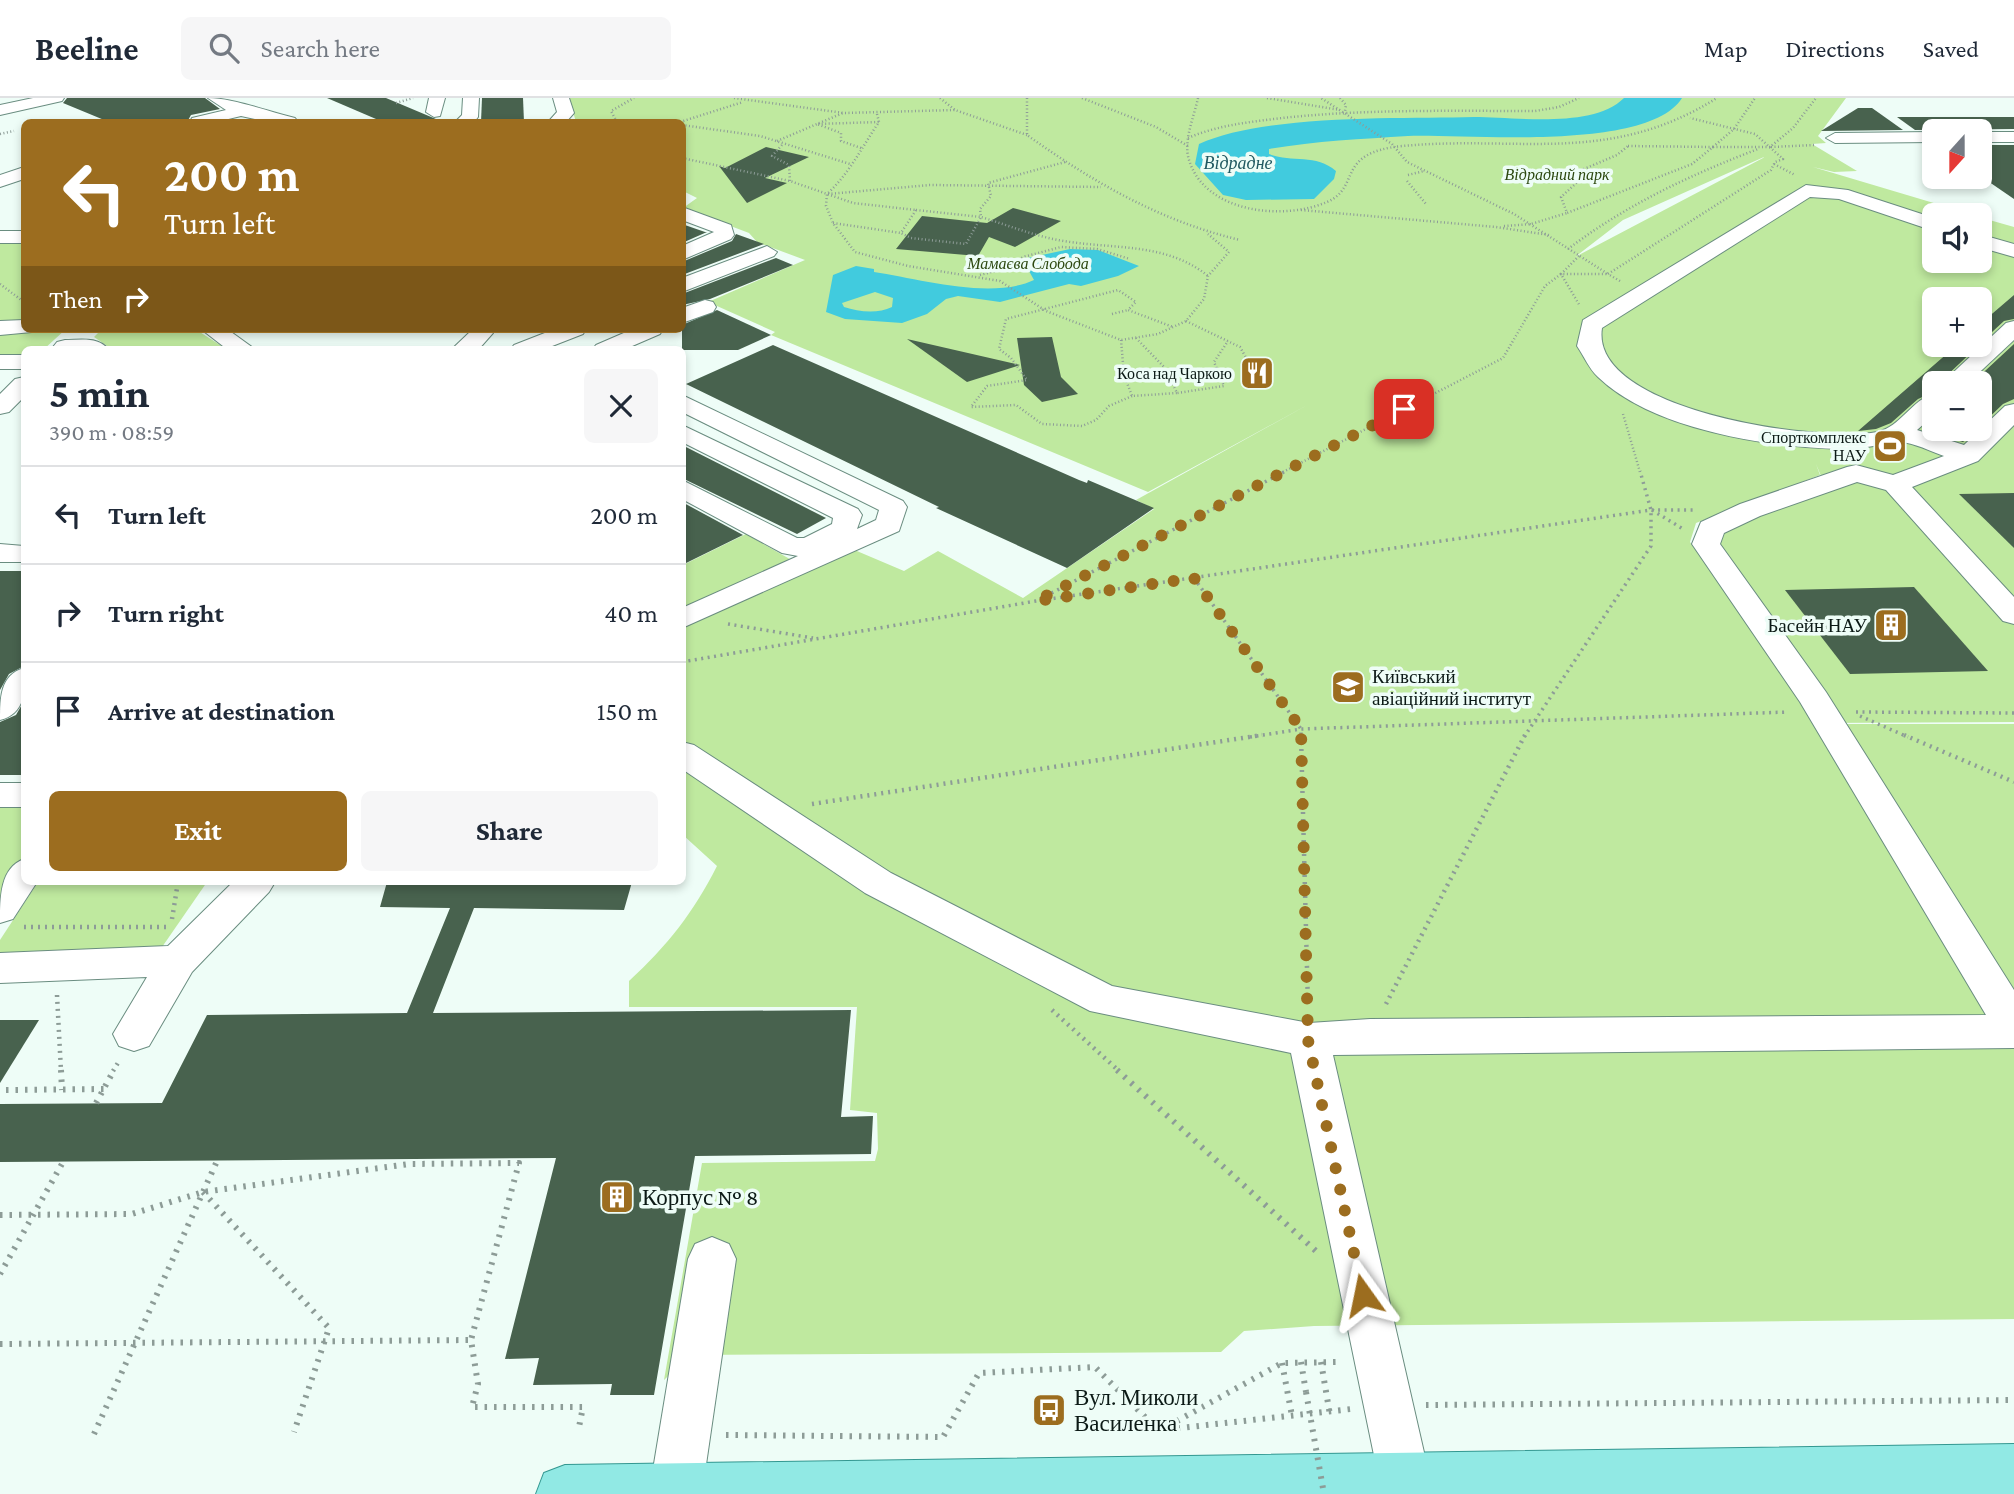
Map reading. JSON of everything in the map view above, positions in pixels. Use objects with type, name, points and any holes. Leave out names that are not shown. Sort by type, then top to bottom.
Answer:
[{"type":"main road","points":[[565,1494],[2014,1473]]},
{"type":"lane","points":[[0,110],[56,98]]},
{"type":"lane","points":[[216,98],[241,111],[272,119]]},
{"type":"lane","points":[[467,119],[470,117],[471,98]]},
{"type":"lane","points":[[560,119],[566,113],[561,98]]},
{"type":"lane","points":[[210,119],[241,111]]},
{"type":"lane","points":[[1835,138],[1922,137]]},
{"type":"lane","points":[[1992,137],[2014,137]]},
{"type":"lane","points":[[0,181],[21,174]]},
{"type":"lane","points":[[1922,221],[1841,194],[1806,191],[1591,325],[1589,345],[1604,368],[1635,392],[1681,413],[1736,431],[1826,444],[1882,439],[1899,433],[1922,412]]},
{"type":"lane","points":[[686,215],[724,229],[724,235],[686,252]]},
{"type":"lane","points":[[0,237],[21,237]]},
{"type":"lane","points":[[1992,244],[2014,251]]},
{"type":"lane","points":[[686,284],[768,252]]},
{"type":"lane","points":[[686,314],[705,307]]},
{"type":"lane","points":[[0,328],[21,327]]},
{"type":"lane","points":[[1967,371],[2014,328]]},
{"type":"lane","points":[[68,346],[83,333]]},
{"type":"lane","points":[[218,333],[238,346]]},
{"type":"lane","points":[[469,346],[478,340],[482,333]]},
{"type":"lane","points":[[532,346],[565,333]]},
{"type":"lane","points":[[613,346],[643,333]]},
{"type":"lane","points":[[0,362],[21,362]]},
{"type":"lane","points":[[0,407],[21,387]]},
{"type":"lane","points":[[686,404],[893,507],[889,526],[686,617]]},
{"type":"lane","points":[[1895,485],[1969,455],[2014,411]]},
{"type":"lane","points":[[1899,433],[1969,455]]},
{"type":"lane","points":[[686,434],[848,515],[844,528],[809,547],[792,547],[686,490]]},
{"type":"lane","points":[[1793,440],[1856,473],[1895,485],[2014,615]]},
{"type":"lane","points":[[1856,473],[1750,510],[1711,528],[1706,544],[1823,711],[2014,1025]]},
{"type":"lane","points":[[0,554],[21,554]]},
{"type":"lane","points":[[0,709],[21,682]]},
{"type":"lane","points":[[686,756],[878,883],[1104,1000],[1308,1040],[1370,1036],[2014,1031]]},
{"type":"lane","points":[[0,795],[21,795]]},
{"type":"lane","points":[[7,918],[21,880]]},
{"type":"lane","points":[[0,968],[55,966],[174,944],[252,885]]},
{"type":"lane","points":[[134,1034],[174,944]]},
{"type":"lane","points":[[1308,1040],[1404,1483]]},
{"type":"lane","points":[[675,1492],[712,1259]]},
{"type":"path","points":[[396,103],[414,98]]},
{"type":"path","points":[[615,119],[611,111],[634,98]]},
{"type":"path","points":[[734,98],[744,102],[844,113],[956,110]]},
{"type":"path","points":[[940,98],[956,110],[1027,135],[1103,187],[1208,234],[1240,240]]},
{"type":"path","points":[[1027,98],[1027,135]]},
{"type":"path","points":[[1082,98],[1156,127],[1188,146]]},
{"type":"path","points":[[1198,98],[1188,138],[1189,160],[1195,174],[1218,197],[1237,206],[1265,211],[1296,210],[1496,227],[1550,235]]},
{"type":"path","points":[[1267,98],[1345,111]]},
{"type":"path","points":[[1321,98],[1352,115],[1387,141],[1407,162],[1531,223],[1608,274]]},
{"type":"path","points":[[1340,98],[1346,105],[1345,111]]},
{"type":"path","points":[[1188,138],[1208,129],[1248,122],[1345,111],[1535,111],[1559,107],[1579,98]]},
{"type":"path","points":[[1296,210],[1328,201],[1345,186],[1354,164],[1364,155],[1427,144],[1539,146],[1616,141],[1659,131],[1689,118],[1717,98]]},
{"type":"path","points":[[1496,227],[1531,223],[1567,213],[1692,164],[1734,129],[1755,98]]},
{"type":"path","points":[[1770,147],[1793,128],[1816,98]]},
{"type":"path","points":[[686,122],[744,102]]},
{"type":"path","points":[[776,142],[844,113]]},
{"type":"path","points":[[877,114],[879,122],[850,164],[848,176],[827,194],[826,206],[833,223],[855,252],[908,266],[979,275],[1000,281],[1046,311],[1121,340],[1158,334],[1186,321],[1204,299],[1208,276],[1228,252],[1208,234]]},
{"type":"path","points":[[1561,274],[1608,274],[1771,170],[1775,162],[1783,159],[1755,134],[1689,118]]},
{"type":"path","points":[[817,124],[879,122]]},
{"type":"path","points":[[817,124],[834,128],[848,146],[862,148]]},
{"type":"path","points":[[686,126],[701,131],[759,135],[782,145],[850,164]]},
{"type":"path","points":[[0,134],[14,131]]},
{"type":"path","points":[[1616,141],[1628,146],[1710,148],[1813,145]]},
{"type":"path","points":[[782,145],[772,156],[789,165],[790,181]]},
{"type":"path","points":[[1567,213],[1561,197],[1584,176],[1584,169],[1588,165],[1619,157],[1628,146]]},
{"type":"path","points":[[1568,249],[1596,226],[1724,162],[1762,148]]},
{"type":"path","points":[[686,159],[790,181],[853,203],[981,217],[1070,242],[1122,246],[1175,257],[1199,267],[1208,276]]},
{"type":"path","points":[[988,183],[1065,162]]},
{"type":"path","points":[[1408,175],[1425,171]]},
{"type":"path","points":[[1407,181],[1426,204]]},
{"type":"path","points":[[833,223],[901,233],[911,238],[966,244],[981,217],[980,209],[991,196],[988,183]]},
{"type":"path","points":[[827,194],[876,185],[988,183],[1103,187]]},
{"type":"path","points":[[901,233],[916,210]]},
{"type":"path","points":[[979,275],[1007,268],[1023,257],[1061,247],[1097,249],[1130,259]]},
{"type":"path","points":[[1036,601],[1503,358],[1545,286],[1579,256]]},
{"type":"path","points":[[1561,274],[1591,325]]},
{"type":"path","points":[[0,284],[21,300]]},
{"type":"path","points":[[1112,314],[1128,310],[1136,302],[1118,290],[1046,311],[1006,319],[999,349],[1011,358],[1027,380],[987,386],[971,407],[1016,405],[1042,424],[1082,426],[1096,420],[1109,407],[1132,396],[1224,386],[1214,362],[1228,341]]},
{"type":"path","points":[[1128,310],[1173,327]]},
{"type":"path","points":[[1186,321],[1240,347],[1250,363]]},
{"type":"path","points":[[1136,338],[1165,368],[1177,393]]},
{"type":"path","points":[[1121,340],[1124,375],[1132,396]]},
{"type":"path","points":[[1370,1036],[1533,720],[1651,546],[1651,510],[1619,398],[1604,368]]},
{"type":"path","points":[[686,661],[1036,601],[1651,510],[1706,544]]},
{"type":"path","points":[[1194,578],[1301,729],[1308,1040]]},
{"type":"path","points":[[686,618],[817,639]]},
{"type":"path","points":[[770,811],[1301,729],[1823,711]]},
{"type":"path","points":[[2014,713],[1849,712],[2014,782]]},
{"type":"path","points":[[7,918],[174,944]]},
{"type":"path","points":[[55,966],[62,1090]]},
{"type":"path","points":[[1043,1003],[1363,1295]]},
{"type":"path","points":[[96,1103],[134,1034]]},
{"type":"path","points":[[6,1090],[104,1090]]},
{"type":"path","points":[[0,1274],[63,1161]]},
{"type":"path","points":[[94,1434],[217,1161]]},
{"type":"path","points":[[0,1216],[132,1214],[203,1192],[409,1164],[519,1163],[471,1340],[478,1384],[472,1407],[583,1407],[579,1427]]},
{"type":"path","points":[[203,1192],[329,1328],[294,1432]]},
{"type":"path","points":[[0,1344],[471,1340]]},
{"type":"path","points":[[1300,1362],[1324,1494]]},
{"type":"path","points":[[1177,1420],[1282,1363],[1321,1362],[1383,1383]]},
{"type":"path","points":[[1321,1362],[1330,1415]]},
{"type":"path","points":[[1282,1363],[1292,1416]]},
{"type":"path","points":[[685,1425],[710,1435],[943,1437],[979,1373],[1095,1367],[1149,1421],[1171,1429],[1383,1383],[2014,1399]]},
{"type":"green space","name":"Київський авіаційний інститут","points":[[569,98],[1846,98],[1818,136],[1826,143],[1812,144],[1857,171],[1834,172],[1813,167],[1934,203],[1922,203],[1922,273],[1992,273],[1992,221],[2014,227],[2014,722],[1818,723],[1693,542],[1699,524],[1821,476],[1816,464],[1820,475],[1696,523],[1690,542],[1816,724],[2014,724],[2014,1319],[1314,1326],[1244,1331],[1221,1352],[690,1355],[664,1380],[702,1163],[875,1161],[878,1149],[877,1113],[850,1110],[857,1007],[629,1007],[629,981],[679,928],[717,866],[686,838],[686,564],[746,534],[795,562],[838,543],[904,571],[938,551],[1023,598],[1154,509],[1136,500],[1311,403],[1148,492],[771,335],[775,332],[708,302],[805,260],[757,242],[749,233],[686,209],[686,206],[697,198],[686,192],[686,119],[575,119]],"holes":[[[1764,157],[1763,158],[1575,257],[1623,220]]]},
{"type":"green space","points":[[0,242],[21,242],[21,333],[62,333],[47,346],[21,346],[21,359],[0,359]]},
{"type":"green space","points":[[98,333],[201,333],[222,346],[107,346],[94,337]]},
{"type":"green space","points":[[0,796],[21,796],[21,875],[0,908]]},
{"type":"green space","points":[[36,885],[205,885],[160,950],[0,956],[0,940]]},
{"type":"water","name":"Відрадне","points":[[1624,98],[1682,98],[1663,115],[1633,126],[1596,133],[1512,137],[1408,136],[1321,142],[1269,149],[1269,154],[1277,157],[1312,160],[1328,165],[1336,171],[1334,179],[1314,199],[1246,200],[1223,195],[1195,164],[1199,144],[1259,127],[1333,120],[1574,118],[1610,108]]},
{"type":"water","points":[[1070,249],[1098,250],[1139,266],[1118,276],[1081,286],[1069,284],[1000,302],[958,296],[946,299],[927,314],[902,323],[845,319],[826,312],[833,275],[856,266],[934,283],[997,288],[1017,286],[1034,280],[1024,262],[1028,258]],"holes":[[[875,292],[893,298],[892,307],[875,311],[850,309],[842,303]]]},
{"type":"building","points":[[67,98],[205,98],[220,109],[191,115],[189,119],[102,119],[63,103]]},
{"type":"building","points":[[327,98],[386,98],[436,119],[376,119]]},
{"type":"building","points":[[482,98],[523,98],[524,119],[481,119]]},
{"type":"building","points":[[1858,108],[1872,108],[1903,130],[1821,131]]},
{"type":"building","points":[[1897,117],[2014,117],[2014,129],[1992,129],[1992,119],[1922,119],[1922,130],[1915,130]]},
{"type":"building","points":[[1992,145],[2014,145],[2014,199],[1992,184]]},
{"type":"building","points":[[766,147],[809,157],[765,178],[787,183],[747,203],[719,166],[725,168]]},
{"type":"building","points":[[1013,208],[1061,221],[1015,247],[989,237],[978,256],[896,249],[922,216],[987,223]]},
{"type":"building","points":[[686,225],[707,232],[686,241]]},
{"type":"building","points":[[736,234],[764,244],[686,273],[686,260],[732,241]]},
{"type":"building","points":[[776,258],[793,265],[710,299],[686,304],[686,292]]},
{"type":"building","points":[[2014,295],[2014,319],[2004,321],[1992,332],[1992,314]]},
{"type":"building","points":[[717,310],[771,335],[738,350],[686,350],[686,346],[682,346],[682,333],[686,333],[686,323]]},
{"type":"building","points":[[1052,337],[1061,377],[1078,394],[1042,402],[1024,385],[1017,338]]},
{"type":"building","points":[[907,339],[1020,365],[967,382]]},
{"type":"building","points":[[2014,344],[2014,399],[2003,404],[1992,415],[1992,371],[1985,371]]},
{"type":"building","points":[[773,345],[1079,480],[1087,483],[1088,480],[1154,508],[1067,568],[936,508],[939,507],[686,384]]},
{"type":"building","points":[[1943,357],[1966,357],[1952,371],[1927,371]]},
{"type":"building","points":[[1922,375],[1922,397],[1891,423],[1876,429],[1858,431]]},
{"type":"building","points":[[686,447],[826,518],[797,534],[686,480]]},
{"type":"building","points":[[2014,493],[2014,548],[1959,494]]},
{"type":"building","points":[[686,504],[743,535],[686,563]]},
{"type":"building","points":[[0,571],[21,571],[21,668],[9,674],[0,690]]},
{"type":"building","name":"Басейн НАУ","points":[[1914,587],[1988,671],[1850,674],[1785,590]]},
{"type":"building","points":[[21,706],[21,775],[0,775],[0,722],[16,715]]},
{"type":"building","points":[[386,885],[631,885],[624,910],[474,908],[433,1013],[851,1010],[841,1117],[873,1116],[871,1154],[695,1156],[654,1395],[610,1395],[612,1384],[533,1385],[539,1358],[505,1359],[556,1158],[0,1162],[0,1104],[162,1103],[207,1015],[407,1013],[450,908],[380,907]]},
{"type":"building","points":[[0,1020],[39,1020],[0,1083]]},
{"type":"place","name":"Коса над Чаркою","points":[[1257,373]]},
{"type":"place","name":"Спорткомплекс НАУ","points":[[1890,446]]},
{"type":"place","name":"Басейн НАУ","points":[[1891,625]]},
{"type":"place","name":"Київський авіаційний інститут","points":[[1348,687]]},
{"type":"place","name":"Корпус № 8","points":[[617,1197]]},
{"type":"place","name":"Вул. Миколи Василенка","points":[[1049,1410]]},
{"type":"route","points":[[1363,1295],[1308,1040],[1301,729],[1194,578],[1036,601],[1404,409]]},
{"type":"park label","name":"Відрадний парк","points":[[1557,174]]},
{"type":"park label","name":"Мамаєва Слобода","points":[[1028,263]]}]
